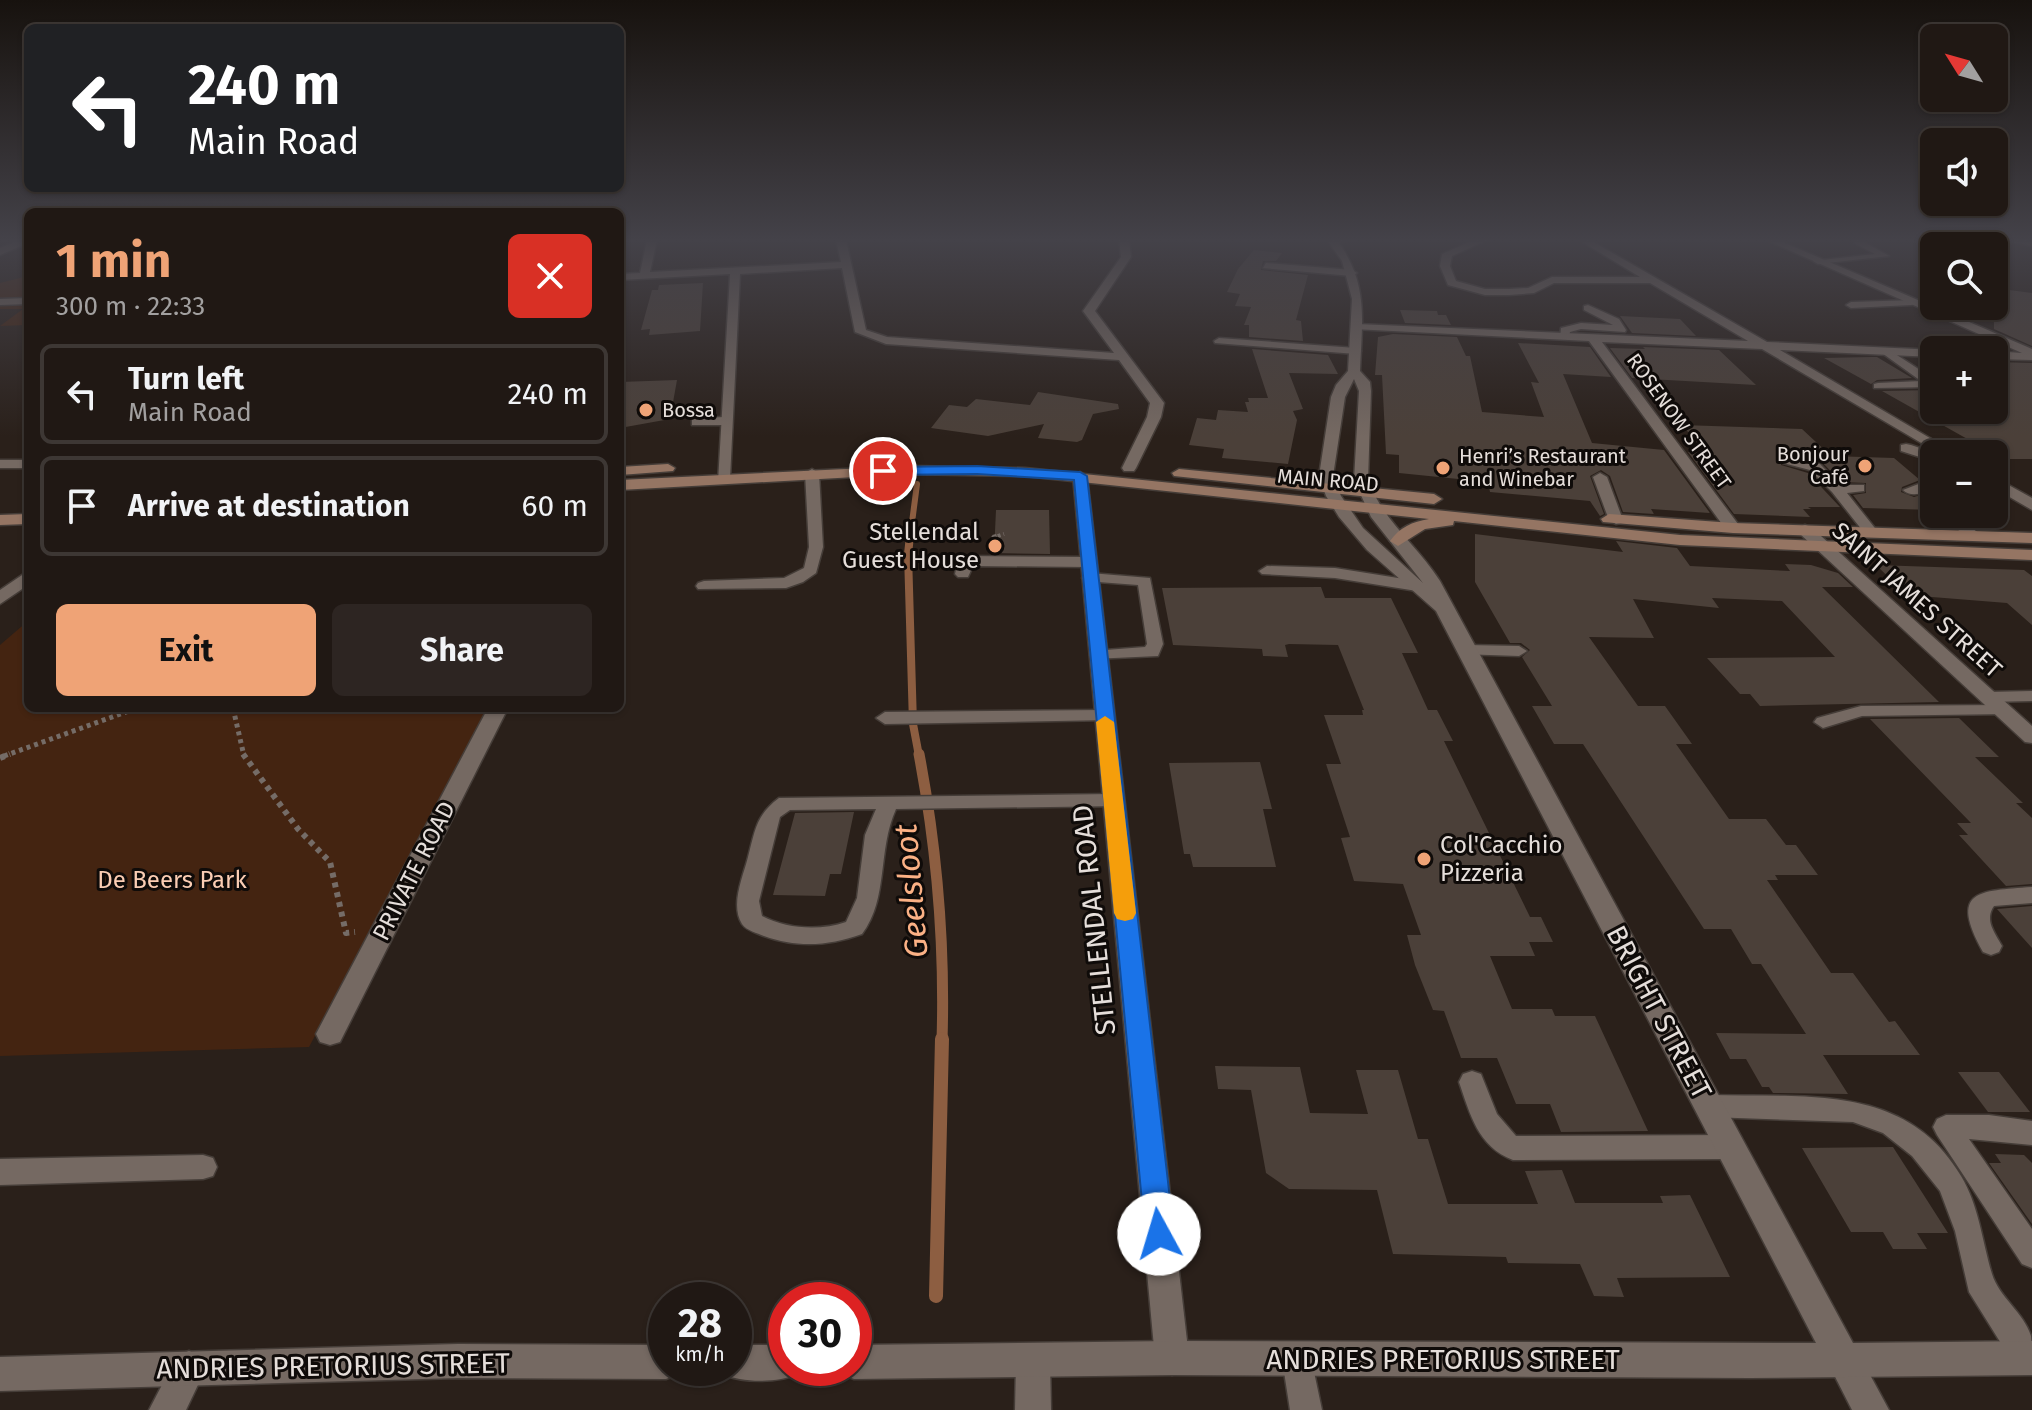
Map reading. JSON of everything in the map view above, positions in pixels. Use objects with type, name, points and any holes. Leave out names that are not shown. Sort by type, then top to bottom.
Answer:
[{"type":"main road","name":"MAIN ROAD","points":[[624,483],[877,458],[979,457],[1129,468],[1333,496]]},
{"type":"main road","name":"MAIN ROAD","points":[[723,472],[977,470],[1733,528],[2032,538]]},
{"type":"main road","name":"MAIN ROAD","points":[[1368,499],[1487,518],[1680,540],[2032,555]]},
{"type":"main road","points":[[0,507],[24,506]]},
{"type":"main road","points":[[1398,541],[1414,527],[1487,518]]},
{"type":"main road","points":[[0,520],[24,519]]},
{"type":"street","points":[[723,472],[733,306]]},
{"type":"street","points":[[856,306],[861,332],[874,338],[1123,357]]},
{"type":"street","points":[[1093,306],[1089,311],[1157,403],[1154,417],[1129,468]]},
{"type":"street","points":[[1333,496],[1326,476],[1338,397],[1342,385],[1354,372],[1355,306]]},
{"type":"street","points":[[1698,306],[1926,440]]},
{"type":"street","points":[[1920,306],[2032,355]]},
{"type":"street","points":[[1357,327],[1920,352]]},
{"type":"street","name":"ROSENOW STREET","points":[[1593,338],[1733,528]]},
{"type":"street","points":[[2008,355],[2032,355]]},
{"type":"street","points":[[1354,372],[1364,382],[1365,391],[1361,480],[1368,499]]},
{"type":"street","name":"STELLENDAL ROAD","points":[[1080,476],[1172,1358]]},
{"type":"street","points":[[2008,490],[2032,505]]},
{"type":"street","name":"BRIGHT STREET","points":[[1333,496],[1371,544],[1446,614]]},
{"type":"street","name":"BRIGHT STREET","points":[[1368,499],[1433,583],[1446,614],[1871,1410]]},
{"type":"street","name":"SAINT JAMES STREET","points":[[1805,530],[2032,737]]},
{"type":"street","points":[[0,599],[24,579]]},
{"type":"street","name":"PRIVATE ROAD","points":[[330,1034],[496,712]]},
{"type":"street","name":"ANDRIES PRETORIUS STREET","points":[[872,1362],[1172,1358],[2030,1358]]},
{"type":"street","name":"ANDRIES PRETORIUS STREET","points":[[0,1374],[458,1361],[648,1362]]},
{"type":"street","points":[[1033,1362],[1033,1410]]},
{"type":"street","points":[[167,1410],[189,1368]]},
{"type":"lane","points":[[1588,308],[1615,321],[1629,339]]},
{"type":"lane","points":[[1564,337],[1565,330],[1573,327],[1620,329]]},
{"type":"lane","points":[[1219,341],[1356,351]]},
{"type":"lane","points":[[1886,351],[1920,374]]},
{"type":"lane","points":[[1878,386],[1920,384]]},
{"type":"lane","points":[[696,422],[726,421]]},
{"type":"lane","points":[[1906,448],[1920,452]]},
{"type":"lane","points":[[1788,460],[1815,467],[1871,532]]},
{"type":"lane","points":[[0,464],[24,464]]},
{"type":"lane","points":[[704,586],[786,583],[811,570],[816,547],[812,473]]},
{"type":"lane","points":[[1600,477],[1616,520]]},
{"type":"lane","points":[[1837,489],[1859,488]]},
{"type":"lane","points":[[1910,490],[1920,489]]},
{"type":"lane","points":[[1964,528],[1976,536]]},
{"type":"lane","points":[[963,574],[966,561],[1089,570],[1145,581],[1155,644],[1152,652],[1098,655]]},
{"type":"lane","points":[[1267,571],[1335,573],[1417,586]]},
{"type":"lane","points":[[1466,650],[1519,651]]},
{"type":"lane","points":[[1988,697],[2032,696]]},
{"type":"lane","points":[[1823,722],[1861,711],[2003,710]]},
{"type":"lane","points":[[894,718],[1104,716]]},
{"type":"lane","points":[[888,805],[875,835],[867,911],[854,928],[825,936],[769,930],[752,921],[748,901],[772,813],[796,801],[888,805],[1113,801]]},
{"type":"lane","points":[[1991,946],[1977,920],[1978,909],[1988,898],[2032,895]]},
{"type":"lane","points":[[1472,1082],[1490,1132],[1500,1142],[1513,1148],[1731,1147]]},
{"type":"lane","points":[[1709,1106],[1853,1111],[1892,1124],[1922,1147],[1951,1184],[1969,1231],[1979,1282],[2030,1358]]},
{"type":"lane","points":[[2032,1133],[1989,1127],[1946,1127],[2032,1254]]},
{"type":"lane","points":[[0,1172],[203,1167]]},
{"type":"lane","points":[[1298,1359],[1306,1410]]},
{"type":"path","points":[[0,758],[126,712]]},
{"type":"path","points":[[234,712],[244,757],[298,829],[330,862],[346,933],[383,931]]},
{"type":"green space","points":[[0,306],[24,306],[24,325],[0,326],[23,309],[0,309]]},
{"type":"green space","name":"De Beers Park","points":[[24,624],[24,712],[489,712],[309,1047],[0,1056],[0,645]]},
{"type":"building","points":[[648,306],[702,306],[700,331],[649,335],[650,329],[641,330]]},
{"type":"building","points":[[1235,306],[1300,306],[1296,320],[1301,321],[1303,341],[1249,337],[1249,325],[1244,325],[1251,307]]},
{"type":"building","points":[[2008,306],[2032,306],[2032,346],[1994,329],[1994,320],[2008,320]]},
{"type":"building","points":[[1400,310],[1437,311],[1438,315],[1446,315],[1451,325],[1405,323]]},
{"type":"building","points":[[1620,316],[1680,319],[1696,336],[1632,333]]},
{"type":"building","points":[[1393,334],[1457,337],[1466,356],[1470,356],[1482,412],[1544,417],[1531,382],[1539,383],[1518,343],[1590,347],[1611,377],[1563,374],[1592,443],[1664,450],[1710,513],[1651,509],[1654,514],[1623,512],[1610,476],[1601,470],[1590,476],[1604,514],[1600,516],[1590,501],[1490,492],[1488,482],[1399,473],[1399,455],[1386,454],[1382,375],[1375,375],[1378,337]]},
{"type":"building","points":[[1643,347],[1719,350],[1756,385],[1632,378],[1610,348],[1645,349]]},
{"type":"building","points":[[1252,349],[1328,355],[1338,374],[1289,373],[1303,409],[1293,411],[1297,420],[1288,464],[1222,458],[1224,449],[1189,445],[1197,418],[1216,420],[1218,410],[1248,412],[1245,402],[1249,402],[1248,398],[1268,398]]},
{"type":"building","points":[[1877,357],[1912,378],[1877,380],[1871,384],[1824,358]]},
{"type":"building","points":[[2008,362],[2032,363],[2032,459],[2010,459],[2008,440],[1969,440],[1941,424],[2008,424]]},
{"type":"building","name":"Bossa","points":[[677,380],[670,419],[624,427],[624,382]]},
{"type":"building","points":[[1920,390],[1920,412],[1882,391]]},
{"type":"building","points":[[1038,392],[1118,404],[1119,409],[1093,414],[1082,440],[1077,442],[1038,438],[1044,424],[988,436],[931,428],[949,405],[967,407],[976,399],[1030,405]]},
{"type":"building","points":[[1682,425],[1802,429],[1831,456],[1894,458],[1920,480],[1902,487],[1901,492],[1914,497],[1920,495],[1920,510],[1863,508],[1853,495],[1866,493],[1866,483],[1841,482],[1821,461],[1787,453],[1781,455],[1781,465],[1808,473],[1840,507],[1803,509],[1810,517],[1734,514],[1688,452],[1706,453]]},
{"type":"building","name":"Stellendal Guest House","points":[[996,510],[1049,510],[1050,554],[994,553]]},
{"type":"building","points":[[1475,534],[1623,552],[1616,541],[1677,548],[1690,566],[1790,571],[1785,564],[1811,565],[1838,573],[1853,587],[1822,587],[1939,702],[1760,706],[1750,694],[1740,694],[1707,658],[1835,657],[1782,601],[1712,598],[1719,608],[1633,599],[1654,638],[1589,637],[1638,706],[1665,706],[1692,744],[1676,744],[1729,819],[1766,819],[1786,845],[1796,845],[1818,875],[1775,875],[1778,880],[1767,880],[1831,973],[1853,973],[1889,1022],[1895,1021],[1920,1055],[1823,1055],[1848,1094],[1773,1093],[1769,1087],[1762,1087],[1746,1059],[1730,1059],[1716,1033],[1806,1034],[1761,964],[1752,964],[1731,929],[1704,929],[1583,744],[1554,744],[1532,706],[1552,706],[1522,657],[1530,650],[1521,643],[1510,643],[1475,582]]},
{"type":"building","points":[[1876,565],[2024,570],[2032,576],[2032,625],[2007,603],[1907,595]]},
{"type":"building","points":[[1321,587],[1325,598],[1391,598],[1418,653],[1402,653],[1428,710],[1437,710],[1453,741],[1444,741],[1530,917],[1541,917],[1553,942],[1529,942],[1535,956],[1490,956],[1512,1009],[1552,1009],[1555,1016],[1595,1016],[1648,1131],[1561,1132],[1550,1104],[1516,1104],[1497,1058],[1461,1058],[1444,1011],[1433,1010],[1415,965],[1407,935],[1421,935],[1403,884],[1354,881],[1341,838],[1350,837],[1326,764],[1341,764],[1324,715],[1363,715],[1364,710],[1338,645],[1289,644],[1285,645],[1288,657],[1263,656],[1262,649],[1173,645],[1162,588]]},
{"type":"building","points":[[1959,718],[1999,757],[1975,757],[2023,803],[2016,803],[2032,818],[2032,884],[2006,886],[1959,835],[1968,835],[1957,823],[1971,823],[1870,719]]},
{"type":"building","points":[[1260,762],[1272,809],[1263,809],[1276,867],[1193,867],[1190,854],[1184,854],[1169,763]]},
{"type":"building","points":[[854,812],[841,874],[830,874],[825,896],[773,895],[795,813]]},
{"type":"building","points":[[2032,906],[2032,948],[1997,909]]},
{"type":"building","points":[[1215,1066],[1300,1067],[1310,1113],[1368,1114],[1356,1070],[1398,1070],[1418,1139],[1428,1139],[1448,1204],[1538,1204],[1525,1171],[1562,1170],[1575,1203],[1663,1203],[1660,1196],[1690,1195],[1730,1277],[1617,1278],[1624,1297],[1594,1296],[1580,1264],[1508,1263],[1506,1257],[1393,1254],[1377,1190],[1289,1189],[1266,1173],[1251,1090],[1218,1089]]},
{"type":"building","points":[[1958,1072],[1999,1072],[2030,1112],[1988,1112]]},
{"type":"building","points":[[1893,1147],[1948,1233],[1917,1233],[1927,1249],[1893,1249],[1883,1232],[1851,1232],[1802,1148]]},
{"type":"building","points":[[1995,1154],[2024,1155],[2032,1163],[2032,1224],[1989,1163],[2001,1163]]},
{"type":"waterway","name":"Geelsloot","points":[[910,538],[917,484]]},
{"type":"waterway","name":"Geelsloot","points":[[910,536],[913,724],[919,756]]},
{"type":"waterway","name":"Geelsloot","points":[[919,754],[931,825],[938,897],[942,1039]]},
{"type":"waterway","name":"Geelsloot","points":[[936,1296],[942,1039]]},
{"type":"slow traffic","points":[[1105,722],[1125,913]]},
{"type":"place","name":"Bossa","points":[[646,410]]},
{"type":"place","name":"Bonjour Café","points":[[1865,466]]},
{"type":"place","name":"Henri’s Restaurant and Winebar","points":[[1443,468]]},
{"type":"place","name":"Stellendal Guest House","points":[[995,546]]},
{"type":"place","name":"Col'Cacchio Pizzeria","points":[[1424,859]]},
{"type":"route","points":[[883,471],[977,470],[1080,476],[1159,1234]]}]
